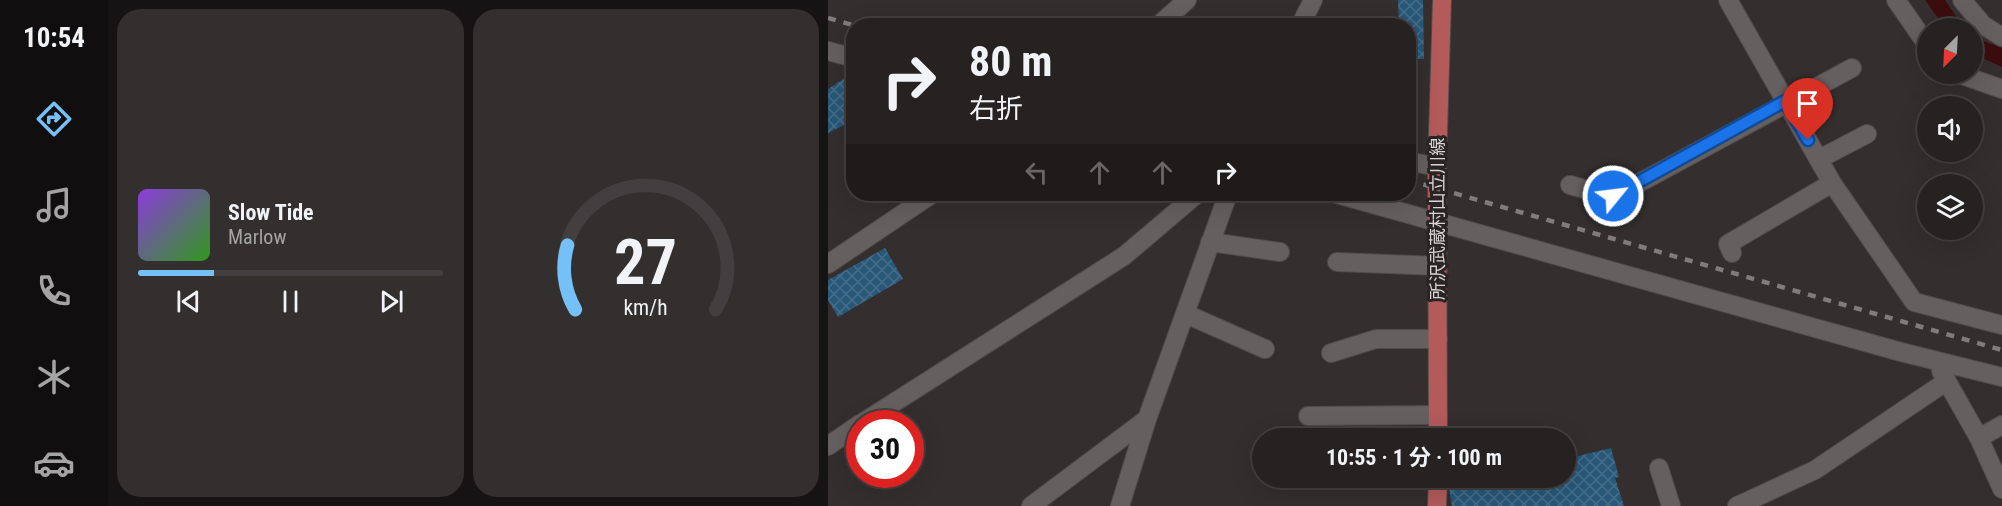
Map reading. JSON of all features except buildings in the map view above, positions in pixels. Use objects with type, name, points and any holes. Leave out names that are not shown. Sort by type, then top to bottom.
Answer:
[{"type":"main road","name":"所沢武蔵村山立川線","points":[[1438,428],[1437,166],[1442,0]]},
{"type":"main road","points":[[1437,506],[1438,488]]},
{"type":"street","points":[[1304,18],[1314,0]]},
{"type":"street","points":[[1728,0],[1832,183],[1914,302],[2002,325]]},
{"type":"street","points":[[1896,0],[1917,30]]},
{"type":"street","points":[[1962,0],[1983,25],[2002,37]]},
{"type":"street","points":[[1166,18],[1182,2]]},
{"type":"street","points":[[828,51],[846,55]]},
{"type":"street","points":[[1570,185],[1613,196],[1785,101],[1852,68]]},
{"type":"street","points":[[1983,82],[2002,89]]},
{"type":"street","points":[[1819,159],[1867,134]]},
{"type":"street","points":[[1416,162],[1437,166]]},
{"type":"street","points":[[1732,253],[1728,244],[1832,183]]},
{"type":"street","points":[[828,264],[922,201]]},
{"type":"street","points":[[883,410],[1124,256],[1189,201]]},
{"type":"street","points":[[1120,506],[1147,419],[1225,201]]},
{"type":"street","points":[[1364,201],[2002,377]]},
{"type":"street","points":[[1210,242],[1280,252]]},
{"type":"street","points":[[1337,262],[1438,266]]},
{"type":"street","points":[[1186,314],[1265,349]]},
{"type":"street","points":[[1331,353],[1376,339],[1438,339]]},
{"type":"street","points":[[1934,359],[1979,438],[2002,489]]},
{"type":"street","points":[[1737,506],[1815,470],[1947,381]]},
{"type":"street","points":[[1308,416],[1438,415]]},
{"type":"street","points":[[1031,506],[1147,419]]},
{"type":"street","points":[[1979,438],[2002,425]]},
{"type":"street","points":[[828,446],[846,434]]},
{"type":"street","points":[[1659,468],[1671,506]]},
{"type":"shaded area","points":[[1925,0],[1945,0],[1957,18],[1938,18]]},
{"type":"shaded area","points":[[1983,41],[2002,48],[2002,67],[1983,58]]},
{"type":"railway","points":[[828,18],[846,23]]},
{"type":"railway","points":[[1416,182],[2002,350]]},
{"type":"route","points":[[1613,196],[1785,101],[1808,140]]}]
